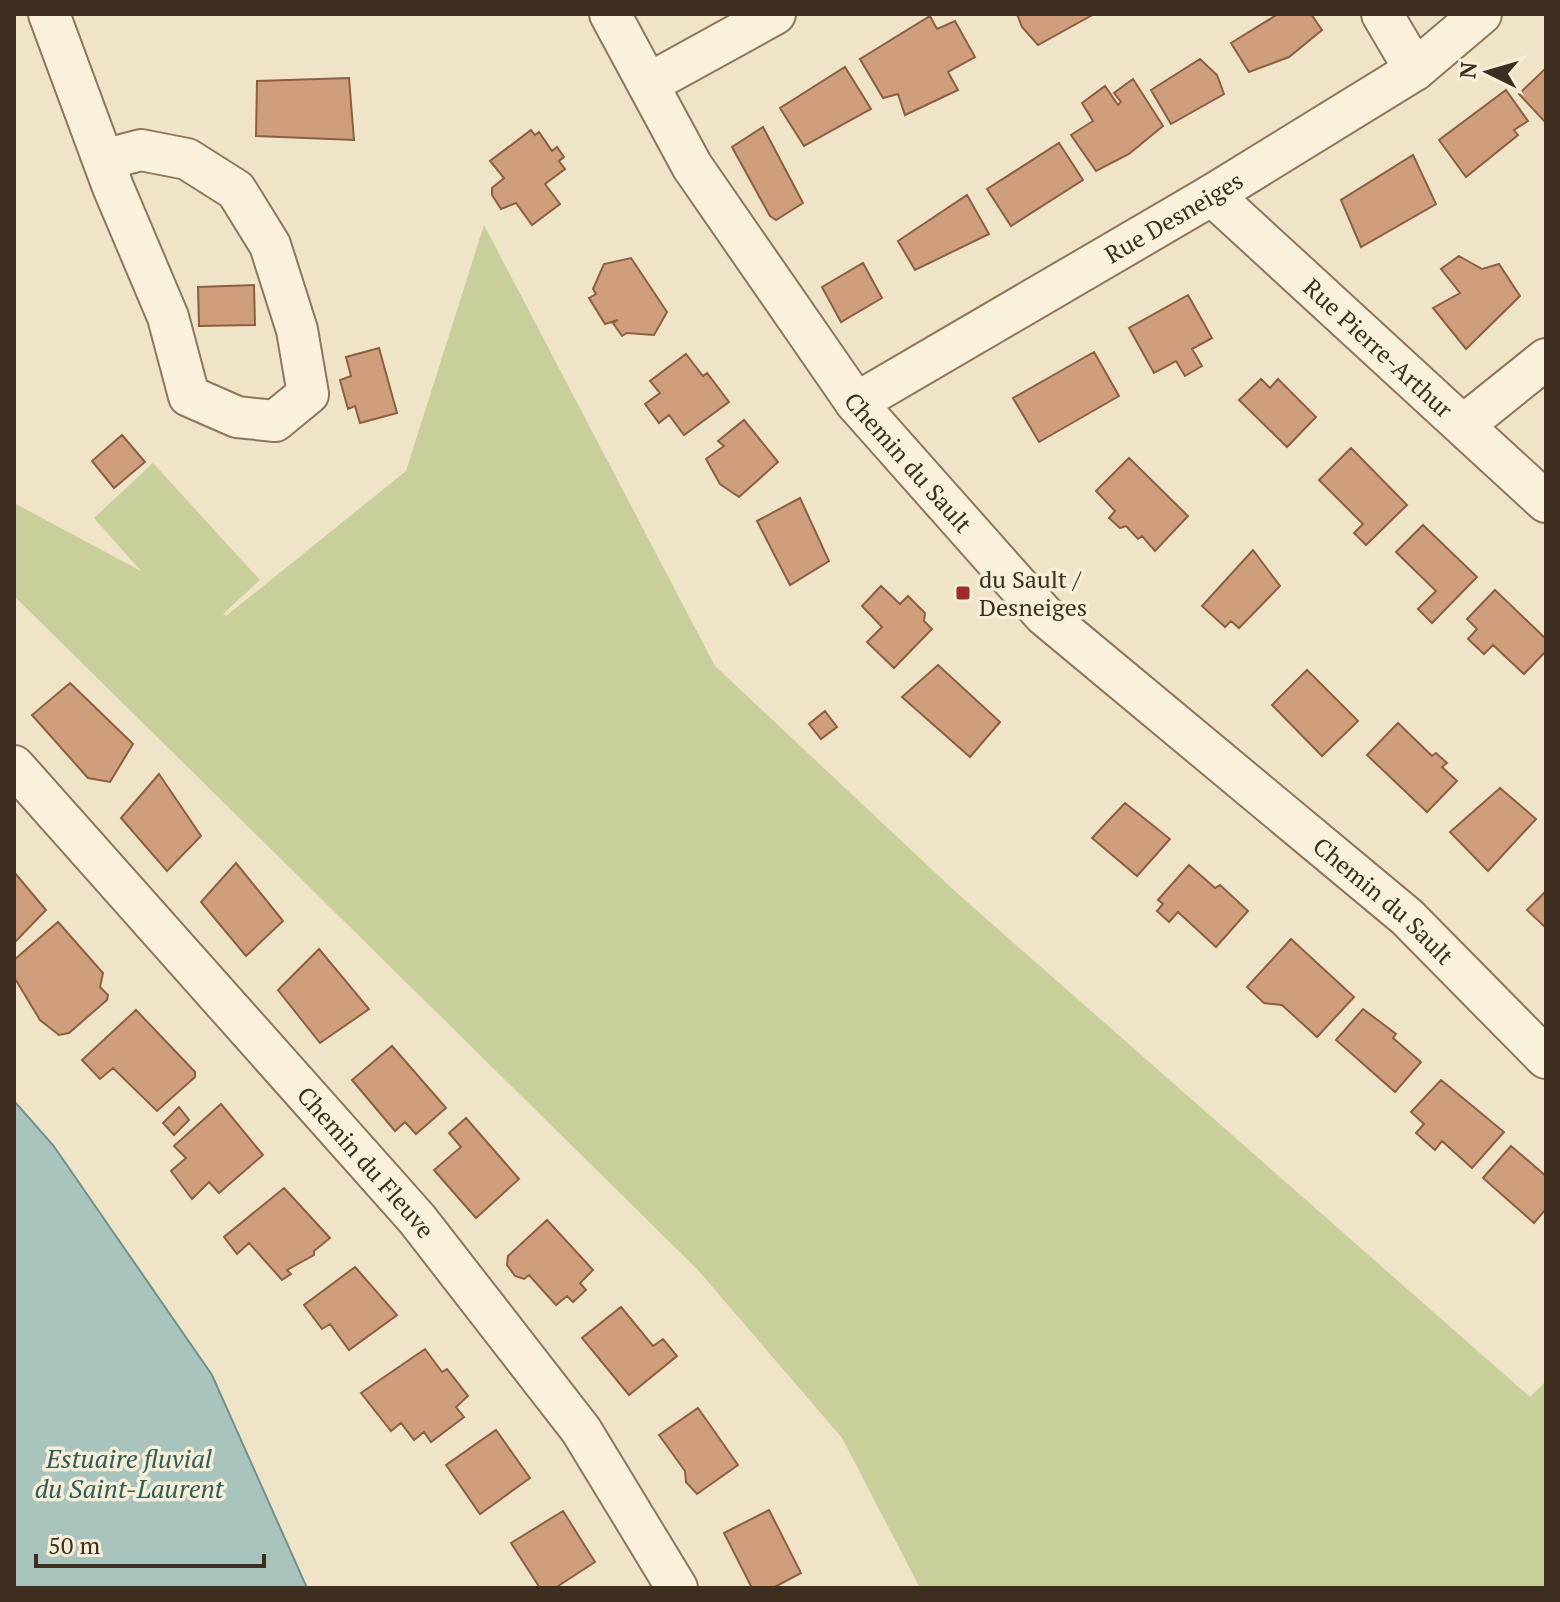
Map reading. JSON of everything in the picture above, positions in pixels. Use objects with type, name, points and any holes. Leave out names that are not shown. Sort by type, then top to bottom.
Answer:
[{"type":"street","points":[[49,14],[103,160],[168,317],[189,396],[237,417],[275,421],[308,394],[297,330],[270,245],[236,190],[187,159],[141,150],[103,160]]},
{"type":"street","name":"Chemin du Sault","points":[[610,14],[692,166],[856,403],[1044,615],[1407,917],[1546,1058]]},
{"type":"street","points":[[648,84],[775,14]]},
{"type":"street","points":[[1382,14],[1415,70]]},
{"type":"street","name":"Rue Desneiges","points":[[856,403],[1212,195],[1415,70],[1481,14]]},
{"type":"street","name":"Rue Pierre-Arthur","points":[[1212,195],[1465,424],[1546,502]]},
{"type":"street","points":[[1465,424],[1546,359]]},
{"type":"street","name":"Chemin du Fleuve","points":[[14,766],[417,1219],[581,1430],[677,1588]]},
{"type":"green space","points":[[484,225],[715,666],[957,893],[1530,1397],[1546,1381],[1546,1588],[920,1588],[842,1438],[697,1269],[14,596],[14,503],[141,571],[94,518],[153,463],[260,580],[223,614],[226,616],[406,471]]},
{"type":"water","name":"Estuaire fluvial du Saint-Laurent","points":[[14,1101],[53,1145],[212,1375],[307,1588],[14,1588]]},
{"type":"building","points":[[1017,14],[1094,14],[1038,45],[1022,27]]},
{"type":"building","points":[[1278,14],[1311,14],[1322,30],[1289,57],[1249,72],[1231,43]]},
{"type":"building","points":[[930,16],[937,29],[955,21],[975,57],[948,72],[958,90],[905,115],[898,94],[883,98],[860,59]]},
{"type":"building","points":[[1200,59],[1217,75],[1224,94],[1171,124],[1151,90]]},
{"type":"building","points":[[845,67],[871,109],[804,146],[780,108]]},
{"type":"building","points":[[1546,68],[1546,123],[1519,94]]},
{"type":"building","points":[[349,78],[354,140],[256,136],[257,81]]},
{"type":"building","points":[[1133,79],[1163,126],[1129,154],[1096,171],[1071,135],[1093,121],[1082,103],[1105,86],[1118,105],[1121,102],[1114,93]]},
{"type":"building","points":[[1506,90],[1528,121],[1514,130],[1518,135],[1466,177],[1439,140]]},
{"type":"building","points":[[763,127],[803,203],[776,220],[770,216],[732,147]]},
{"type":"building","points":[[531,130],[535,135],[539,132],[552,151],[557,147],[564,157],[559,161],[565,169],[545,184],[560,204],[532,225],[516,203],[501,209],[492,195],[492,188],[504,178],[490,161]]},
{"type":"building","points":[[1059,143],[1083,180],[1011,226],[987,189]]},
{"type":"building","points":[[1413,155],[1436,204],[1361,247],[1341,200]]},
{"type":"building","points":[[967,195],[989,234],[915,270],[898,241]]},
{"type":"building","points":[[1459,256],[1482,269],[1499,264],[1520,296],[1466,349],[1433,308],[1460,293],[1441,269]]},
{"type":"building","points":[[631,258],[667,312],[654,335],[627,333],[622,336],[613,323],[618,320],[605,324],[589,298],[596,294],[593,289],[604,264]]},
{"type":"building","points":[[863,263],[882,298],[841,322],[822,287]]},
{"type":"building","points":[[254,285],[255,325],[199,326],[198,287]]},
{"type":"building","points":[[1188,295],[1212,338],[1192,349],[1202,366],[1185,376],[1176,361],[1154,373],[1129,328]]},
{"type":"building","points":[[379,348],[397,413],[360,423],[355,406],[348,409],[340,380],[351,376],[346,357]]},
{"type":"building","points":[[1094,352],[1119,396],[1039,442],[1013,398]]},
{"type":"building","points":[[686,354],[703,376],[707,373],[729,402],[684,435],[669,415],[659,423],[645,404],[660,393],[650,381]]},
{"type":"building","points":[[1261,379],[1270,388],[1278,379],[1316,417],[1287,447],[1239,400]]},
{"type":"building","points":[[744,420],[778,462],[739,497],[720,484],[706,459],[724,446],[718,441]]},
{"type":"building","points":[[122,435],[145,462],[114,488],[92,461]]},
{"type":"building","points":[[1351,448],[1407,505],[1366,545],[1354,533],[1363,524],[1319,480]]},
{"type":"building","points":[[1129,458],[1188,516],[1155,551],[1142,536],[1138,539],[1126,526],[1120,528],[1109,518],[1115,511],[1096,491]]},
{"type":"building","points":[[800,498],[829,561],[790,585],[757,521]]},
{"type":"building","points":[[1423,525],[1477,577],[1432,623],[1418,609],[1436,591],[1396,552]]},
{"type":"building","points":[[1253,550],[1280,586],[1239,628],[1231,621],[1225,627],[1202,606]]},
{"type":"building","points":[[881,586],[900,604],[908,596],[925,613],[924,621],[932,629],[894,668],[867,642],[882,627],[862,606]]},
{"type":"building","points":[[1495,590],[1546,639],[1546,651],[1524,674],[1493,645],[1484,654],[1468,639],[1477,629],[1467,619]]},
{"type":"building","points":[[938,665],[1000,722],[970,757],[902,697]]},
{"type":"building","points":[[1307,670],[1358,721],[1322,756],[1272,705]]},
{"type":"building","points":[[70,683],[133,744],[110,782],[88,778],[32,715]]},
{"type":"building","points":[[825,711],[837,727],[821,739],[809,724]]},
{"type":"building","points":[[1398,723],[1432,756],[1436,753],[1447,763],[1442,767],[1457,781],[1427,812],[1367,755]]},
{"type":"building","points":[[159,774],[201,836],[167,871],[121,818]]},
{"type":"building","points":[[1500,788],[1536,819],[1488,871],[1450,832]]},
{"type":"building","points":[[1125,803],[1170,839],[1137,876],[1092,838]]},
{"type":"building","points":[[236,863],[283,921],[246,956],[201,902]]},
{"type":"building","points":[[1189,865],[1215,888],[1220,885],[1248,911],[1216,947],[1178,912],[1169,922],[1157,911],[1163,904],[1158,900]]},
{"type":"building","points":[[14,872],[46,910],[14,943]]},
{"type":"building","points":[[1546,891],[1546,928],[1527,910]]},
{"type":"building","points":[[58,922],[103,973],[100,987],[108,995],[107,1000],[69,1033],[59,1035],[40,1020],[14,977],[14,960]]},
{"type":"building","points":[[1291,939],[1354,997],[1317,1037],[1282,1005],[1264,1003],[1247,987]]},
{"type":"building","points":[[319,949],[369,1009],[320,1043],[278,990]]},
{"type":"building","points":[[1363,1009],[1396,1034],[1393,1038],[1421,1062],[1395,1092],[1336,1040]]},
{"type":"building","points":[[136,1010],[195,1072],[195,1077],[157,1111],[113,1068],[100,1079],[82,1060]]},
{"type":"building","points":[[392,1046],[446,1108],[416,1134],[405,1122],[395,1131],[352,1080]]},
{"type":"building","points":[[1441,1080],[1504,1132],[1472,1168],[1442,1141],[1435,1150],[1416,1133],[1424,1124],[1411,1112]]},
{"type":"building","points":[[221,1104],[263,1155],[219,1193],[209,1182],[192,1199],[171,1171],[186,1158],[174,1146]]},
{"type":"building","points":[[179,1107],[189,1120],[174,1135],[163,1123]]},
{"type":"building","points":[[466,1118],[519,1179],[476,1218],[434,1170],[461,1147],[449,1133]]},
{"type":"building","points":[[1511,1146],[1546,1176],[1546,1209],[1534,1223],[1483,1178]]},
{"type":"building","points":[[284,1188],[330,1238],[314,1251],[314,1255],[287,1270],[291,1274],[282,1280],[249,1243],[237,1254],[224,1237]]},
{"type":"building","points":[[547,1220],[593,1270],[580,1283],[586,1290],[573,1302],[567,1296],[556,1305],[529,1275],[524,1279],[515,1276],[507,1265],[508,1256]]},
{"type":"building","points":[[355,1267],[397,1315],[349,1350],[330,1324],[322,1329],[304,1305]]},
{"type":"building","points":[[621,1307],[653,1346],[663,1339],[677,1356],[629,1395],[582,1338]]},
{"type":"building","points":[[425,1349],[442,1372],[447,1369],[468,1396],[456,1407],[464,1417],[431,1442],[424,1432],[414,1440],[401,1423],[391,1431],[361,1393]]},
{"type":"building","points":[[698,1408],[738,1465],[697,1494],[686,1482],[685,1471],[659,1435]]},
{"type":"building","points":[[496,1430],[530,1478],[480,1514],[446,1465]]},
{"type":"building","points":[[769,1510],[801,1573],[773,1588],[752,1588],[724,1533]]},
{"type":"building","points":[[563,1511],[595,1562],[555,1588],[540,1588],[511,1543]]},
{"type":"place","name":"du Sault / Desneiges","points":[[963,593]]}]
